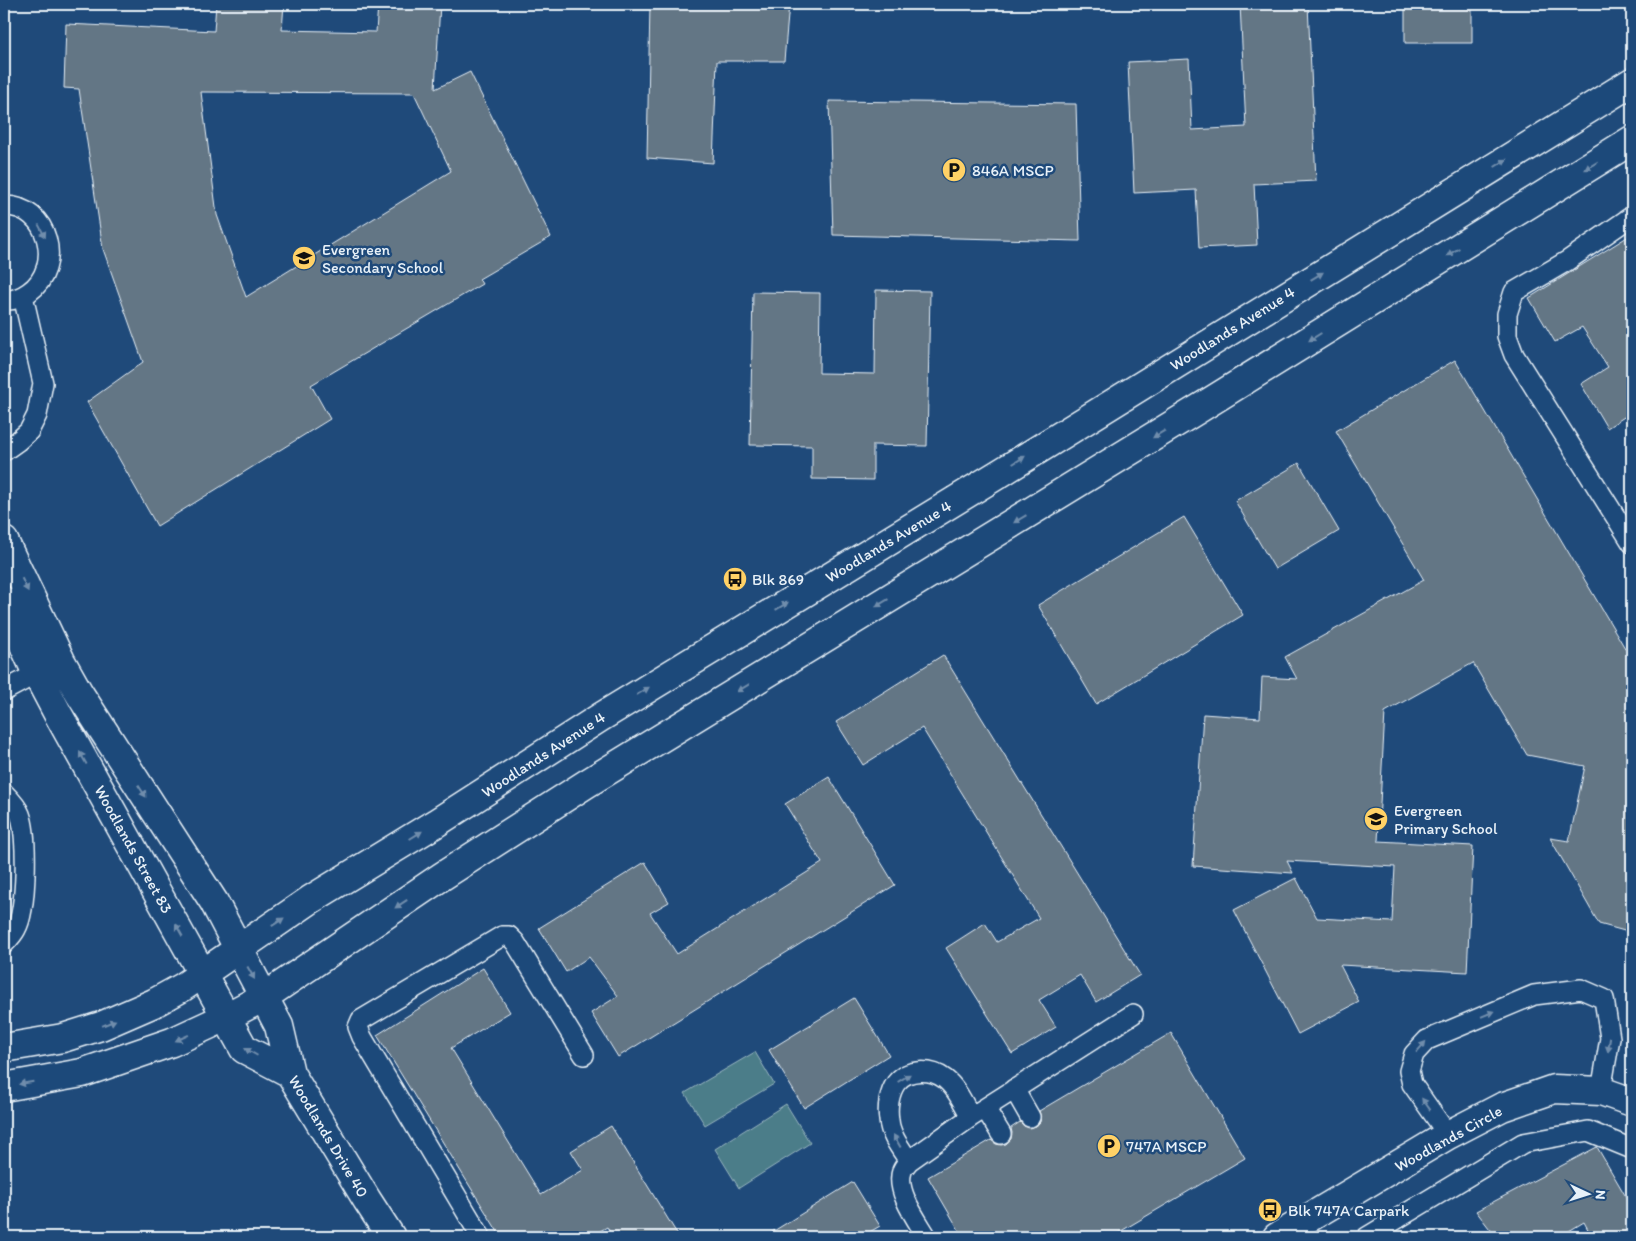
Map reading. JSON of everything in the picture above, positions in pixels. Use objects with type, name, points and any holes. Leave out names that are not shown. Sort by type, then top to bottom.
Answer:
[{"type":"main road","name":"Woodlands Avenue 4","points":[[4,1048],[63,1038],[101,1026],[154,1003],[183,987],[310,900],[436,823],[601,717],[1632,82]]},
{"type":"main road","points":[[4,1087],[82,1073],[172,1042],[264,997],[441,877],[594,779],[1192,413],[1632,140]]},
{"type":"main road","name":"Woodlands Street 83","points":[[4,541],[61,661],[79,693],[214,902],[238,949]]},
{"type":"main road","name":"Woodlands Street 83","points":[[4,601],[37,674],[244,1049],[290,1073]]},
{"type":"main road","name":"Woodlands Drive 40","points":[[238,949],[280,1026],[290,1073],[391,1237]]},
{"type":"main road","name":"Woodlands Circle","points":[[1277,1237],[1448,1135],[1502,1107],[1554,1089],[1601,1091],[1632,1102]]},
{"type":"lane","points":[[4,206],[23,210],[35,219],[44,231],[49,245],[49,260],[44,275],[35,287],[23,296],[4,300]]},
{"type":"lane","points":[[1632,216],[1566,261],[1514,292],[1507,314],[1507,336],[1514,355],[1632,543]]},
{"type":"lane","points":[[4,451],[29,431],[37,414],[43,383],[23,296]]},
{"type":"lane","points":[[4,691],[61,661]]},
{"type":"lane","points":[[4,793],[11,799],[20,814],[25,863],[22,914],[16,929],[4,944]]},
{"type":"lane","points":[[482,1237],[362,1037],[358,1027],[361,1020],[502,936],[509,936],[515,942],[584,1055]]},
{"type":"lane","points":[[1448,1135],[1412,1084],[1409,1071],[1414,1054],[1427,1040],[1534,995],[1581,990],[1604,999],[1610,1038],[1601,1091]]},
{"type":"lane","points":[[928,1237],[904,1198],[900,1181],[902,1169],[909,1161],[978,1113],[1133,1014]]},
{"type":"lane","points":[[909,1161],[892,1132],[888,1121],[890,1096],[896,1082],[910,1073],[922,1071],[937,1074],[947,1080],[959,1095],[1001,1134]]},
{"type":"lane","points":[[1014,1090],[1030,1117]]},
{"type":"lane","points":[[1367,1237],[1523,1143],[1588,1131],[1632,1149]]},
{"type":"green space","points":[[755,1052],[774,1084],[705,1125],[685,1093]]},
{"type":"green space","points":[[786,1104],[810,1143],[739,1188],[715,1149]]},
{"type":"building","points":[[216,4],[284,4],[282,30],[376,32],[378,4],[440,4],[435,89],[470,72],[551,237],[479,279],[482,284],[311,385],[330,419],[157,526],[87,402],[143,362],[103,249],[79,89],[64,88],[66,24],[214,31]],"holes":[[[201,92],[414,93],[451,171],[246,297],[217,215]]]},
{"type":"building","points":[[650,4],[789,4],[784,61],[717,61],[713,163],[647,158]]},
{"type":"building","points":[[1240,4],[1308,4],[1316,181],[1254,184],[1257,245],[1199,248],[1196,190],[1134,193],[1128,62],[1189,59],[1192,130],[1246,127]]},
{"type":"building","points":[[1405,4],[1472,4],[1472,43],[1405,43]]},
{"type":"building","name":"846A MSCP","points":[[829,101],[1076,104],[1080,241],[833,235]]},
{"type":"building","points":[[1632,234],[1632,412],[1607,428],[1581,384],[1608,367],[1582,327],[1555,342],[1529,298]]},
{"type":"building","points":[[876,290],[930,291],[927,446],[873,445],[873,480],[812,479],[812,446],[750,445],[753,292],[820,293],[819,373],[875,374]]},
{"type":"building","points":[[1455,360],[1632,660],[1632,933],[1599,924],[1550,838],[1569,841],[1585,766],[1527,755],[1473,663],[1385,712],[1378,841],[1473,846],[1467,972],[1340,965],[1359,1002],[1298,1034],[1234,910],[1296,878],[1317,918],[1392,922],[1395,867],[1287,861],[1293,873],[1193,866],[1203,714],[1260,718],[1262,677],[1297,679],[1285,657],[1424,580],[1336,431]]},
{"type":"building","points":[[1299,463],[1339,531],[1275,569],[1235,501]]},
{"type":"building","points":[[1184,517],[1243,615],[1096,704],[1038,605]]},
{"type":"building","points":[[943,655],[1140,975],[1096,1002],[1080,975],[1039,1000],[1056,1027],[1012,1054],[946,948],[985,923],[997,942],[1039,918],[922,728],[863,765],[836,722]]},
{"type":"building","points":[[829,777],[895,885],[618,1057],[591,1013],[618,996],[589,957],[566,972],[539,928],[645,862],[669,902],[650,913],[677,954],[822,863],[785,804]]},
{"type":"building","points":[[483,968],[510,1012],[451,1048],[541,1195],[583,1170],[571,1151],[611,1126],[679,1237],[613,1237],[607,1227],[590,1237],[501,1237],[377,1035]]},
{"type":"building","points":[[854,998],[889,1055],[804,1108],[769,1050]]},
{"type":"building","name":"747A MSCP","points":[[1171,1033],[1245,1158],[1111,1237],[963,1237],[928,1177],[991,1140],[996,1144],[1006,1144],[1011,1139],[1011,1128],[1020,1122],[1029,1128],[1036,1126],[1041,1118],[1039,1111]]},
{"type":"building","points":[[1597,1147],[1632,1207],[1632,1237],[1592,1237],[1584,1222],[1559,1237],[1496,1237],[1476,1211]]},
{"type":"building","points":[[853,1182],[880,1226],[861,1237],[764,1237]]},
{"type":"place","name":"846A MSCP","points":[[954,170]]},
{"type":"place","name":"Evergreen Secondary School","points":[[304,258]]},
{"type":"place","name":"Blk 869","points":[[735,579]]},
{"type":"place","name":"Evergreen Primary School","points":[[1376,819]]},
{"type":"place","name":"747A MSCP","points":[[1109,1146]]},
{"type":"place","name":"Blk 747A Carpark","points":[[1270,1210]]}]
